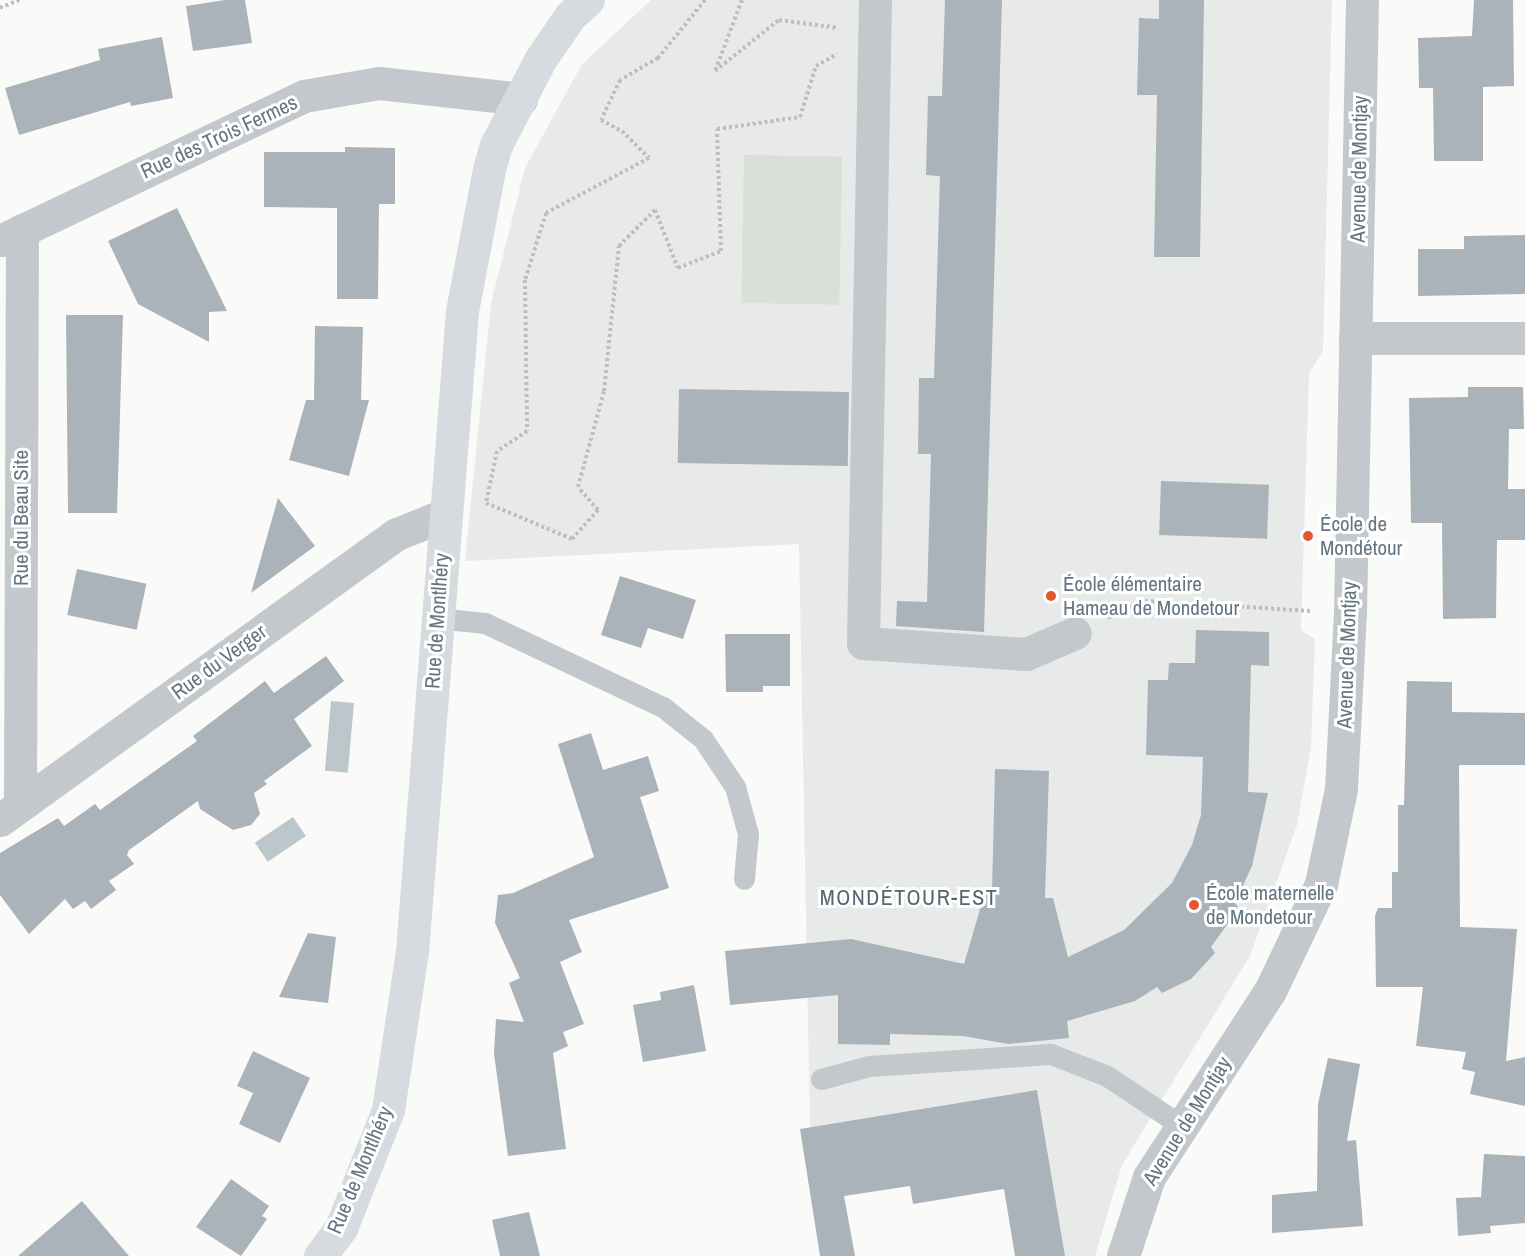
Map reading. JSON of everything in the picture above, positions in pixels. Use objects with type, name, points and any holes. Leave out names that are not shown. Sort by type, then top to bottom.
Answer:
[{"type":"main road","name":"Rue de Montlhéry","points":[[320,1256],[341,1228],[388,1110],[412,952],[444,515],[462,311],[489,169],[496,145],[540,60],[570,16],[588,0]]},
{"type":"street","points":[[875,0],[863,643],[1026,654],[1074,633]]},
{"type":"street","name":"Avenue de Montjay","points":[[1123,1256],[1149,1177],[1270,990],[1321,884],[1341,789],[1350,613],[1362,0]]},
{"type":"street","name":"Rue des Trois Fermes","points":[[11,235],[304,96],[379,83],[521,99]]},
{"type":"street","name":"Rue du Beau Site","points":[[10,813],[11,235]]},
{"type":"street","points":[[1355,338],[1525,338]]},
{"type":"street","name":"Rue du Verger","points":[[10,813],[397,534],[444,515]]},
{"type":"lane","points":[[437,618],[484,623],[663,707],[703,739],[735,788],[748,834],[744,879]]},
{"type":"lane","points":[[821,1079],[869,1066],[1051,1054],[1107,1076],[1182,1126]]},
{"type":"path","points":[[0,8],[19,0]]},
{"type":"path","points":[[705,0],[658,58],[620,80],[601,120],[622,131],[649,158],[546,213],[525,280],[526,431],[497,451],[486,503],[572,539],[598,510],[578,487],[604,391],[619,246],[655,210],[678,268],[721,251],[717,129],[800,117],[816,66],[874,33]]},
{"type":"path","points":[[742,0],[715,71],[779,20],[874,33]]},
{"type":"path","points":[[1074,633],[1144,601],[1350,613]]},
{"type":"shaded area","name":"École élémentaire Hameau de Mondetour","points":[[651,0],[1332,0],[1323,351],[1309,374],[1301,630],[1315,639],[1311,747],[1297,825],[1250,956],[1122,1165],[1095,1256],[1065,1256],[1038,1093],[810,1128],[799,544],[465,561],[491,303],[525,168],[582,64]]},
{"type":"shaded area","points":[[744,155],[842,157],[839,305],[741,303]]},
{"type":"shaded area","points":[[331,701],[354,703],[348,773],[325,771]]},
{"type":"shaded area","points":[[293,817],[306,836],[268,862],[255,843]]},
{"type":"building","points":[[225,0],[245,0],[252,43],[193,51],[186,6]]},
{"type":"building","points":[[945,0],[1002,0],[984,632],[896,626],[897,601],[927,602],[931,454],[918,454],[919,378],[934,378],[940,176],[926,175],[928,96],[942,96]]},
{"type":"building","points":[[1159,0],[1204,0],[1200,257],[1154,257],[1157,95],[1137,95],[1139,18],[1159,19]]},
{"type":"building","points":[[1474,0],[1513,0],[1514,86],[1483,87],[1483,161],[1434,161],[1433,88],[1419,88],[1418,38],[1472,36]]},
{"type":"building","points":[[162,37],[173,98],[131,106],[130,102],[19,135],[5,88],[100,60],[98,49]]},
{"type":"building","points":[[345,147],[395,148],[395,204],[379,204],[378,299],[337,299],[337,208],[264,207],[264,152],[345,152]]},
{"type":"building","points":[[177,208],[227,311],[209,312],[209,342],[138,304],[108,241]]},
{"type":"building","points":[[1525,235],[1525,294],[1418,296],[1418,249],[1464,249],[1464,236]]},
{"type":"building","points":[[66,315],[123,315],[117,513],[68,513]]},
{"type":"building","points":[[315,326],[363,327],[361,400],[369,400],[349,476],[289,460],[306,400],[314,400]]},
{"type":"building","points":[[1468,387],[1523,387],[1524,429],[1509,429],[1508,489],[1525,489],[1525,540],[1497,540],[1496,618],[1443,619],[1442,523],[1411,523],[1409,398],[1468,397]]},
{"type":"building","points":[[679,389],[849,392],[848,466],[678,463]]},
{"type":"building","points":[[1161,481],[1269,485],[1267,539],[1159,535]]},
{"type":"building","points":[[278,498],[315,546],[251,593]]},
{"type":"building","points":[[77,569],[146,584],[137,630],[67,615]]},
{"type":"building","points":[[620,576],[696,600],[683,639],[648,628],[641,648],[601,635]]},
{"type":"building","name":"École maternelle de Mondetour","points":[[1196,630],[1269,632],[1269,666],[1251,665],[1248,792],[1268,793],[1252,866],[1235,903],[1239,908],[1211,947],[1215,953],[1191,979],[1162,993],[1157,987],[1135,1001],[1067,1021],[1069,1038],[1008,1044],[963,1036],[890,1034],[890,1045],[838,1044],[838,995],[730,1005],[725,951],[851,939],[964,964],[985,892],[992,891],[995,769],[1049,771],[1045,898],[1053,898],[1068,957],[1124,930],[1172,883],[1192,845],[1201,815],[1203,757],[1146,755],[1148,680],[1168,680],[1169,663],[1195,663]]},
{"type":"building","points":[[725,634],[790,634],[790,686],[763,686],[763,692],[726,692]]},
{"type":"building","points":[[326,656],[344,681],[294,719],[312,746],[264,781],[267,784],[254,793],[260,814],[251,825],[233,830],[200,809],[198,801],[129,850],[127,855],[134,864],[109,881],[116,890],[91,909],[85,901],[73,909],[65,899],[29,934],[0,895],[0,853],[58,818],[64,826],[95,804],[100,810],[197,741],[193,736],[265,681],[274,693]]},
{"type":"building","points":[[1407,681],[1452,682],[1452,712],[1525,713],[1525,765],[1459,765],[1460,927],[1517,929],[1506,1061],[1525,1057],[1525,1106],[1470,1094],[1475,1072],[1462,1069],[1466,1052],[1416,1046],[1423,987],[1376,987],[1375,916],[1378,908],[1392,908],[1392,872],[1398,872],[1398,805],[1404,805]]},
{"type":"building","points":[[591,733],[603,770],[648,756],[659,791],[640,797],[669,888],[569,920],[582,952],[560,962],[584,1024],[563,1032],[568,1046],[553,1053],[566,1149],[508,1156],[494,1054],[496,1019],[524,1022],[509,983],[520,978],[495,923],[498,895],[513,893],[594,857],[558,744]]},
{"type":"building","points":[[308,933],[336,937],[328,1003],[279,997]]},
{"type":"building","points":[[694,985],[706,1051],[643,1062],[633,1005],[661,1000],[660,992]]},
{"type":"building","points":[[253,1051],[310,1078],[280,1143],[239,1124],[253,1093],[237,1086]]},
{"type":"building","points":[[1328,1058],[1360,1064],[1347,1141],[1356,1140],[1363,1226],[1272,1233],[1272,1195],[1317,1191],[1318,1104]]},
{"type":"building","points":[[1037,1090],[1065,1256],[1015,1256],[1004,1189],[913,1204],[910,1186],[844,1196],[855,1256],[820,1256],[800,1129]]},
{"type":"building","points":[[1484,1154],[1525,1156],[1525,1223],[1490,1226],[1491,1233],[1458,1236],[1456,1198],[1481,1197]]},
{"type":"building","points":[[231,1179],[269,1206],[262,1216],[267,1219],[241,1256],[196,1227]]},
{"type":"building","points":[[82,1201],[129,1256],[18,1256]]},
{"type":"building","points":[[529,1212],[540,1256],[500,1256],[492,1220]]},
{"type":"place","name":"École de Mondétour","points":[[1308,536]]},
{"type":"place","name":"École élémentaire Hameau de Mondetour","points":[[1051,596]]},
{"type":"place","name":"École maternelle de Mondetour","points":[[1194,905]]},
{"type":"district","name":"MONDÉTOUR-EST","points":[[909,898]]}]
